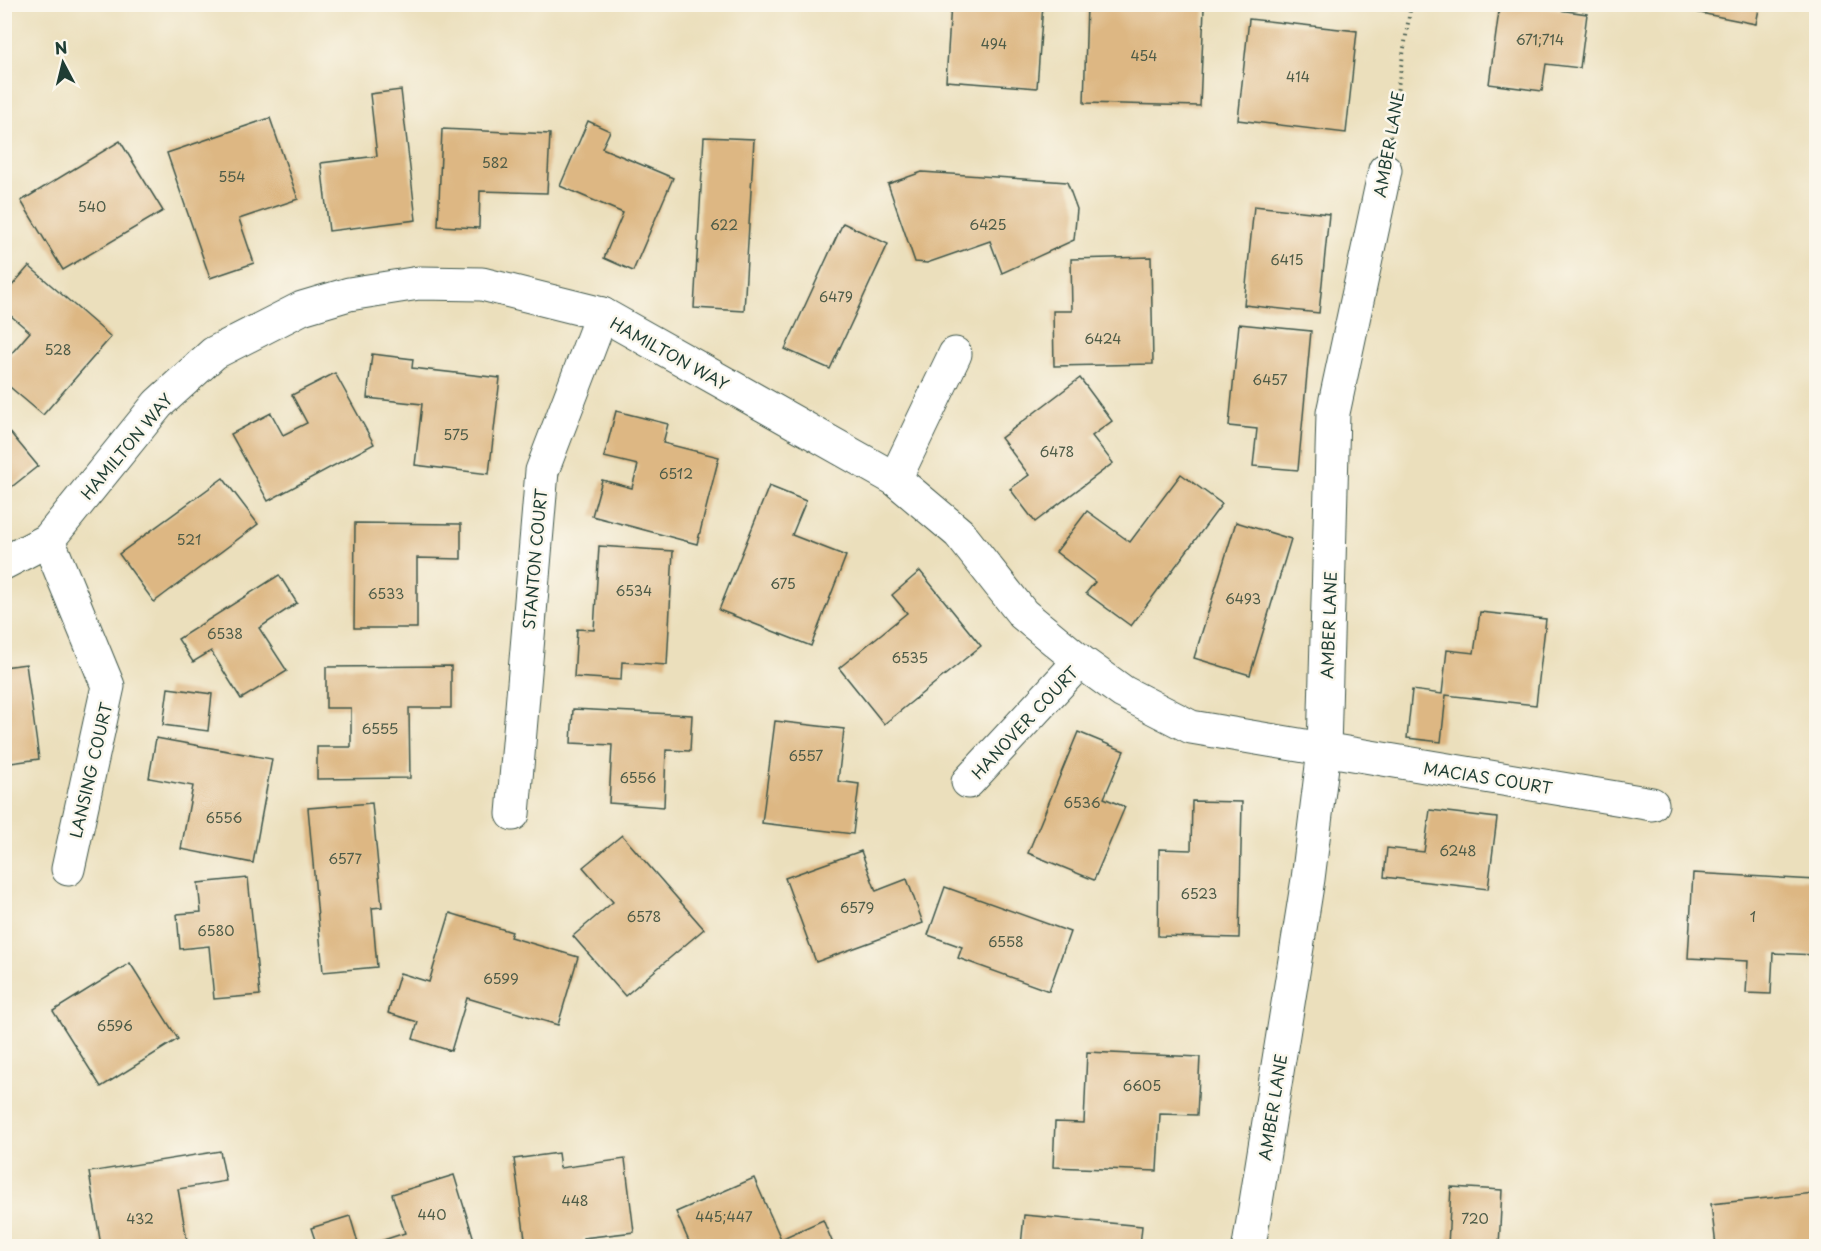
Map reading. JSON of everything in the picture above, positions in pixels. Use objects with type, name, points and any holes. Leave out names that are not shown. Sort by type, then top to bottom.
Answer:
[{"type":"street","name":"AMBER LANE","points":[[1249,1246],[1308,879],[1324,750],[1333,413],[1385,170]]},
{"type":"street","name":"HAMILTON WAY","points":[[4,563],[48,540],[158,404],[214,353],[302,308],[349,294],[419,283],[482,284],[602,314],[895,479],[959,533],[1023,614],[1080,661],[1124,692],[1191,727],[1324,750]]},
{"type":"street","name":"STANTON COURT","points":[[513,814],[542,471],[602,314]]},
{"type":"street","points":[[895,479],[955,354]]},
{"type":"street","name":"LANSING COURT","points":[[48,540],[108,686],[68,869]]},
{"type":"street","name":"HANOVER COURT","points":[[968,782],[1080,661]]},
{"type":"street","name":"MACIAS COURT","points":[[1324,750],[1652,804]]},
{"type":"path","name":"AMBER LANE","points":[[1385,170],[1411,4]]},
{"type":"building","points":[[951,4],[1043,4],[1037,88],[946,81]]},
{"type":"building","points":[[1500,4],[1517,4],[1587,14],[1580,68],[1546,64],[1542,91],[1489,84]]},
{"type":"building","points":[[1686,4],[1760,4],[1756,24],[1685,10]]},
{"type":"building","points":[[1087,5],[1204,8],[1200,106],[1084,103]]},
{"type":"building","points":[[1249,19],[1357,31],[1346,133],[1238,120]]},
{"type":"building","points":[[401,90],[416,220],[329,231],[321,163],[377,156],[370,94]]},
{"type":"building","points":[[270,118],[298,199],[239,219],[254,263],[210,278],[167,153]]},
{"type":"building","points":[[588,121],[610,131],[602,148],[673,178],[633,271],[604,258],[623,213],[560,186]]},
{"type":"building","points":[[442,129],[550,134],[547,193],[480,191],[479,228],[438,226]]},
{"type":"building","points":[[704,137],[754,139],[744,311],[694,308]]},
{"type":"building","points":[[120,141],[163,211],[63,270],[21,201]]},
{"type":"building","points":[[922,172],[1067,182],[1077,209],[1074,240],[1002,273],[990,241],[927,263],[915,262],[888,184]]},
{"type":"building","points":[[1254,206],[1329,214],[1319,313],[1244,305]]},
{"type":"building","points":[[843,223],[888,244],[830,369],[785,349]]},
{"type":"building","points":[[1151,257],[1153,364],[1054,366],[1053,311],[1072,311],[1071,259]]},
{"type":"building","points":[[29,266],[111,337],[43,415],[4,382],[4,362],[30,332],[4,310],[4,295]]},
{"type":"building","points":[[1239,324],[1311,331],[1298,470],[1253,466],[1257,429],[1229,426]]},
{"type":"building","points":[[372,354],[413,359],[412,368],[500,378],[489,474],[415,465],[422,404],[367,398]]},
{"type":"building","points":[[335,373],[374,444],[268,501],[231,434],[271,413],[283,435],[307,423],[292,395]]},
{"type":"building","points":[[1080,378],[1112,421],[1092,436],[1113,463],[1035,522],[1010,489],[1029,475],[1001,438]]},
{"type":"building","points":[[616,411],[668,424],[663,443],[719,457],[697,544],[592,516],[602,480],[632,488],[638,465],[604,457]]},
{"type":"building","points":[[4,425],[38,466],[4,493]]},
{"type":"building","points":[[1181,474],[1222,504],[1131,626],[1086,593],[1095,582],[1056,552],[1087,511],[1130,542]]},
{"type":"building","points":[[223,478],[258,524],[154,602],[119,554]]},
{"type":"building","points":[[769,486],[806,501],[792,535],[846,556],[811,646],[719,610]]},
{"type":"building","points":[[1236,522],[1291,539],[1250,675],[1194,658]]},
{"type":"building","points":[[355,523],[461,524],[461,559],[417,558],[417,628],[354,628]]},
{"type":"building","points":[[599,546],[673,551],[667,665],[622,662],[621,680],[574,677],[577,629],[594,630]]},
{"type":"building","points":[[920,571],[981,646],[884,724],[839,668],[907,613],[892,595]]},
{"type":"building","points":[[279,575],[297,603],[259,628],[287,671],[241,699],[211,651],[193,662],[178,639]]},
{"type":"building","points":[[1480,612],[1546,619],[1536,705],[1446,695],[1441,742],[1407,738],[1412,690],[1442,694],[1447,650],[1474,653]]},
{"type":"building","points":[[26,664],[39,759],[4,764],[4,667]]},
{"type":"building","points":[[451,666],[451,708],[409,708],[410,778],[317,779],[317,747],[351,747],[351,708],[326,708],[326,667]]},
{"type":"building","points":[[168,688],[212,694],[208,731],[163,725]]},
{"type":"building","points":[[573,709],[692,715],[690,751],[666,750],[664,807],[609,803],[612,745],[571,743]]},
{"type":"building","points":[[775,721],[844,729],[838,781],[859,784],[853,834],[762,823]]},
{"type":"building","points":[[1078,732],[1124,751],[1104,798],[1125,807],[1094,880],[1028,853]]},
{"type":"building","points":[[156,738],[272,759],[253,863],[181,849],[193,786],[149,778]]},
{"type":"building","points":[[1192,801],[1242,802],[1239,938],[1158,936],[1159,849],[1191,850]]},
{"type":"building","points":[[372,803],[382,907],[372,908],[377,967],[323,972],[308,808]]},
{"type":"building","points":[[1430,810],[1497,818],[1488,889],[1384,877],[1387,848],[1424,852]]},
{"type":"building","points":[[622,835],[704,929],[625,996],[573,936],[613,902],[583,867]]},
{"type":"building","points":[[861,851],[876,891],[907,879],[923,923],[816,962],[785,878]]},
{"type":"building","points":[[1693,873],[1816,880],[1816,955],[1773,953],[1771,994],[1746,993],[1748,961],[1688,958]]},
{"type":"building","points":[[248,878],[260,995],[214,999],[209,946],[180,949],[177,914],[201,912],[198,883]]},
{"type":"building","points":[[945,887],[1070,932],[1049,991],[958,958],[962,947],[928,935]]},
{"type":"building","points":[[450,913],[512,932],[510,937],[578,957],[558,1025],[467,998],[451,1051],[413,1039],[418,1022],[388,1013],[400,973],[429,982]]},
{"type":"building","points":[[130,963],[178,1039],[101,1087],[53,1011]]},
{"type":"building","points":[[1087,1052],[1200,1057],[1197,1115],[1160,1114],[1157,1171],[1053,1167],[1055,1122],[1084,1123]]},
{"type":"building","points":[[220,1151],[226,1181],[178,1189],[188,1246],[101,1246],[89,1172]]},
{"type":"building","points":[[558,1153],[560,1168],[625,1159],[634,1232],[583,1238],[584,1246],[526,1246],[514,1159]]},
{"type":"building","points":[[454,1175],[476,1246],[365,1246],[405,1233],[392,1194]]},
{"type":"building","points":[[754,1178],[781,1239],[823,1220],[834,1246],[691,1246],[676,1212]]},
{"type":"building","points":[[1451,1187],[1502,1190],[1499,1246],[1448,1246]]},
{"type":"building","points":[[1814,1193],[1816,1246],[1716,1246],[1711,1204]]},
{"type":"building","points":[[1024,1215],[1142,1226],[1140,1246],[1021,1246]]},
{"type":"building","points":[[350,1216],[359,1246],[317,1246],[311,1228]]}]
